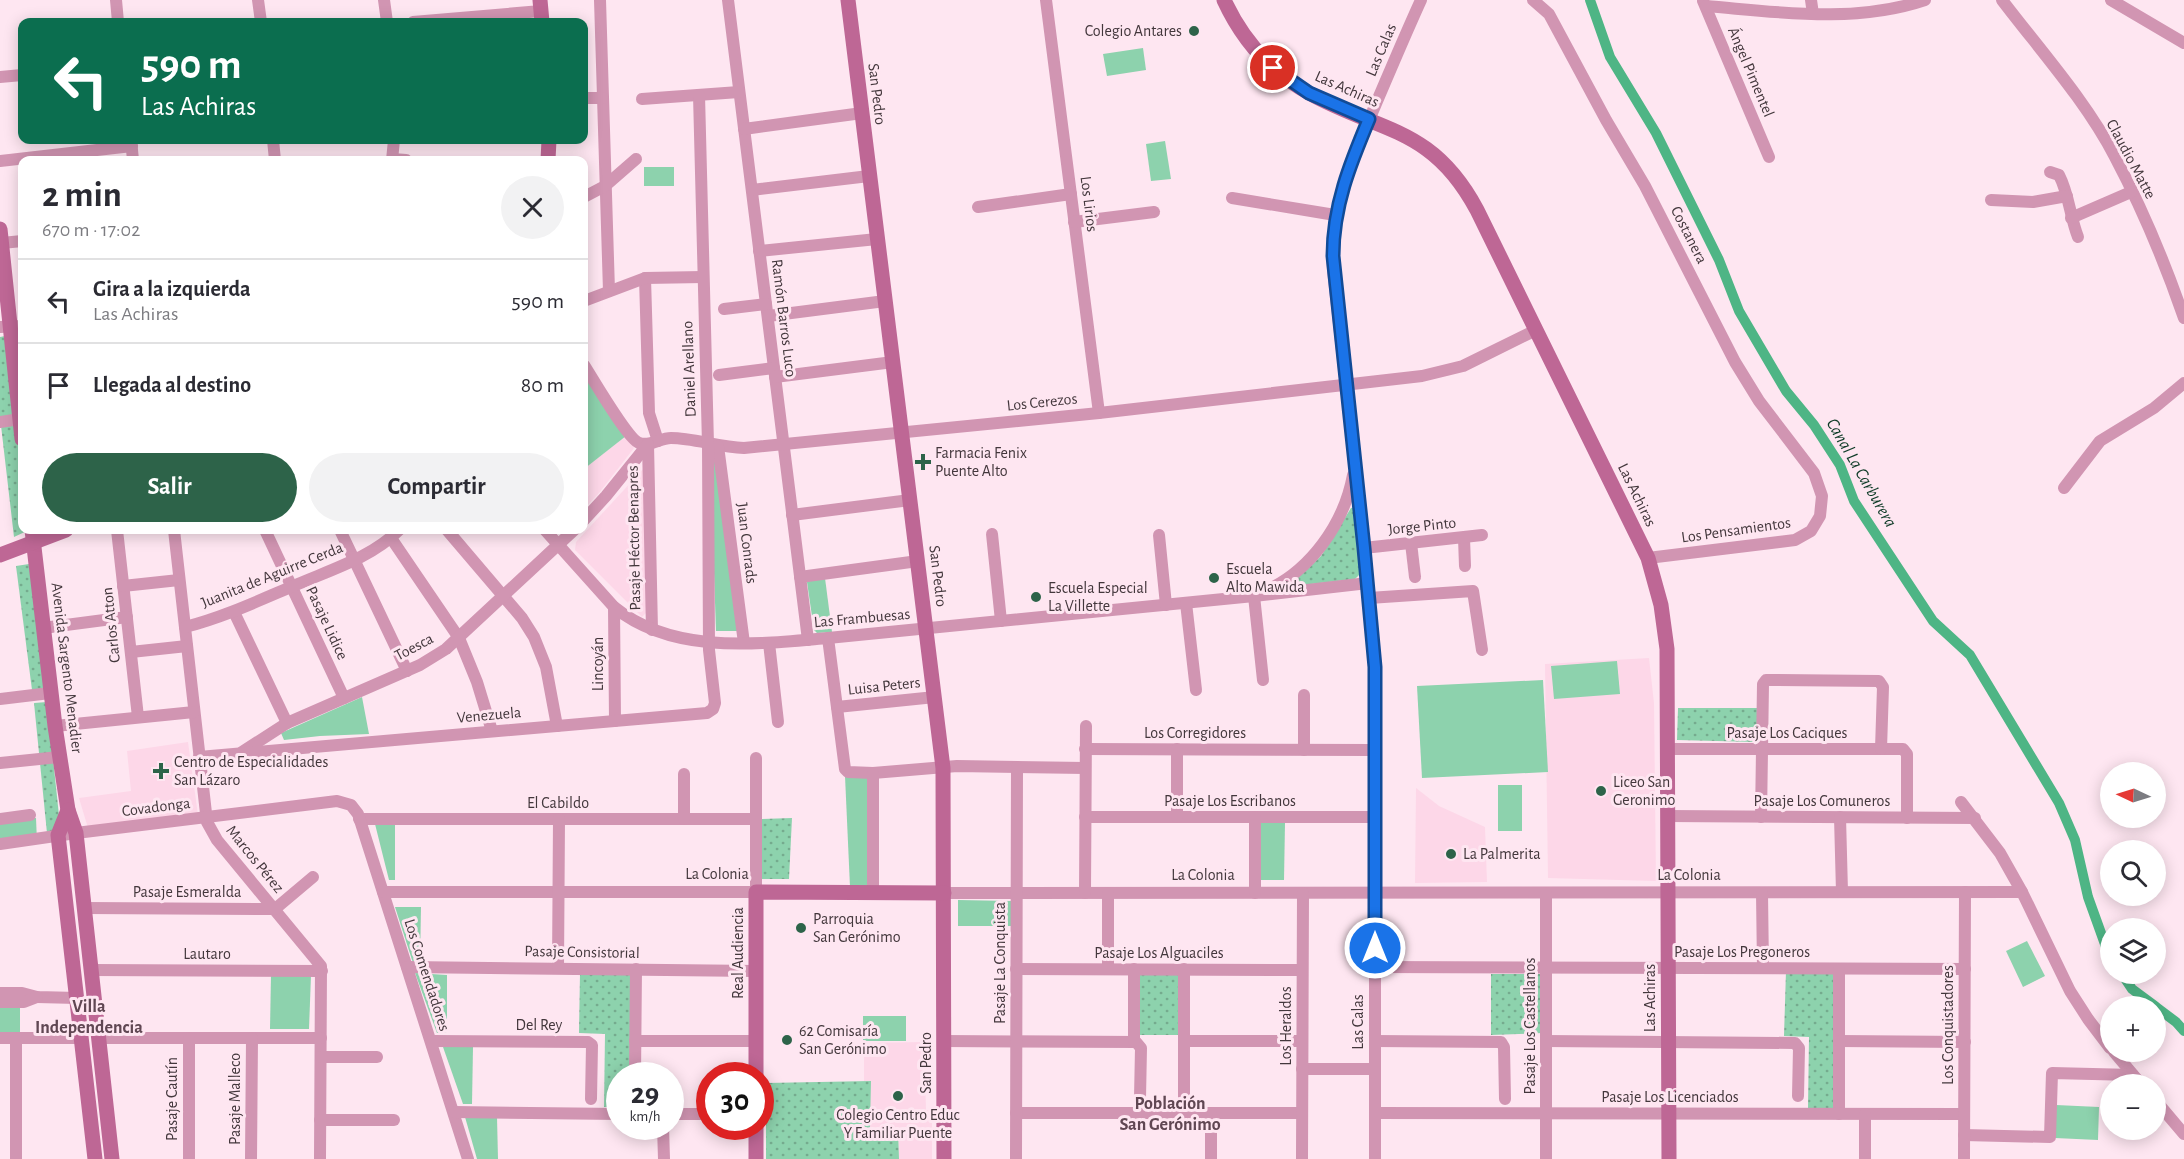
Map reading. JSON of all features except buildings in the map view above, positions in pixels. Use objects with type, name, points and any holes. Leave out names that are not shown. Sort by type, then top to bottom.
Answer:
[{"type":"street","points":[[116,0],[118,18]]},
{"type":"street","points":[[258,0],[260,18]]},
{"type":"street","points":[[384,0],[386,18]]},
{"type":"street","points":[[600,0],[609,291]]},
{"type":"street","name":"Ramón Barros Luco","points":[[728,0],[808,640]]},
{"type":"street","name":"San Pedro","points":[[848,0],[943,768],[944,1159]]},
{"type":"street","name":"Los Lirios","points":[[1046,0],[1099,413]]},
{"type":"street","name":"Las Achiras","points":[[1224,0],[1232,17],[1250,43],[1286,78],[1321,99],[1398,131],[1424,146],[1458,180],[1477,210],[1648,558],[1661,605],[1667,649],[1669,1159]]},
{"type":"street","name":"Las Calas","points":[[1375,1159],[1375,667],[1333,256],[1335,215],[1348,169],[1421,0]]},
{"type":"street","name":"Costanera","points":[[1533,0],[1549,14],[1606,120],[1645,186],[1740,371],[1773,420],[1808,464],[1819,483]]},
{"type":"street","points":[[1811,0],[1813,14]]},
{"type":"street","points":[[1704,3],[1813,14],[1841,14],[1882,11],[1925,0]]},
{"type":"street","name":"Claudio Matte","points":[[2002,0],[2100,131],[2115,156],[2171,279],[2184,318]]},
{"type":"street","points":[[2111,0],[2179,40],[2184,51]]},
{"type":"street","name":"Ángel Pimentel","points":[[1704,3],[1768,157]]},
{"type":"street","points":[[460,18],[541,11]]},
{"type":"street","points":[[0,77],[18,75]]},
{"type":"street","points":[[642,99],[740,92]]},
{"type":"street","name":"Daniel Arellano","points":[[699,95],[703,277],[713,445],[710,641]]},
{"type":"street","points":[[588,98],[603,98]]},
{"type":"street","points":[[744,129],[862,113]]},
{"type":"street","points":[[36,156],[124,144]]},
{"type":"street","points":[[0,161],[18,159]]},
{"type":"street","points":[[588,195],[606,186],[636,159]]},
{"type":"street","points":[[2050,172],[2059,175],[2078,237]]},
{"type":"street","points":[[752,190],[869,176]]},
{"type":"street","points":[[2071,219],[2132,192]]},
{"type":"street","points":[[978,207],[1071,194]]},
{"type":"street","points":[[1991,200],[2033,202],[2067,196]]},
{"type":"street","points":[[1232,198],[1335,215]]},
{"type":"street","points":[[1074,222],[1154,212]]},
{"type":"street","points":[[18,240],[1,236],[18,385]]},
{"type":"street","points":[[759,251],[877,239]]},
{"type":"street","points":[[588,299],[645,278],[703,277]]},
{"type":"street","name":"Pasaje Héctor Benapres","points":[[645,278],[653,442],[652,630]]},
{"type":"street","points":[[724,309],[767,310],[885,301]]},
{"type":"street","name":"Los Cerezos","points":[[653,442],[674,438],[744,448],[784,445],[1099,413],[1422,376],[1447,371],[1479,359],[1536,330]]},
{"type":"street","points":[[719,375],[893,362]]},
{"type":"street","points":[[588,370],[634,440],[640,443],[653,442]]},
{"type":"street","points":[[2064,488],[2100,441],[2154,408],[2184,383]]},
{"type":"street","points":[[0,422],[18,412]]},
{"type":"street","points":[[588,516],[653,442]]},
{"type":"street","name":"Juan Conrads","points":[[713,445],[744,643]]},
{"type":"street","name":"Las Calas","points":[[1254,596],[1268,590],[1293,573],[1321,546],[1343,508],[1355,466]]},
{"type":"street","name":"Los Pensamientos","points":[[1648,558],[1800,538],[1811,531],[1820,516],[1823,503],[1819,483]]},
{"type":"street","points":[[792,514],[910,500]]},
{"type":"street","name":"Carlos Atton","points":[[117,534],[138,717]]},
{"type":"street","name":"Marcos Pérez","points":[[174,534],[206,817],[217,840],[319,961],[322,971]]},
{"type":"street","name":"Pasaje Lidice","points":[[267,534],[344,698]]},
{"type":"street","points":[[342,534],[407,670]]},
{"type":"street","points":[[395,534],[459,638],[471,666],[492,731]]},
{"type":"street","name":"Juanita de Aguirre Cerda","points":[[185,627],[234,612],[355,559],[395,534]]},
{"type":"street","points":[[450,534],[522,618],[539,646],[550,682],[556,726]]},
{"type":"street","name":"Las Frambuesas","points":[[548,534],[614,607],[632,620],[652,630],[681,638],[710,641],[770,643],[808,640],[1368,583]]},
{"type":"street","name":"Toesca","points":[[242,753],[287,723],[432,658],[459,638],[570,534]]},
{"type":"street","points":[[992,534],[1001,621]]},
{"type":"street","points":[[1159,535],[1166,605]]},
{"type":"street","name":"Jorge Pinto","points":[[1364,548],[1482,535]]},
{"type":"street","points":[[0,555],[33,536]]},
{"type":"street","name":"Avenida Sargento Menadier","points":[[33,536],[54,726],[68,810],[76,833],[112,1159]]},
{"type":"street","points":[[1464,538],[1466,566]]},
{"type":"street","points":[[1411,543],[1415,577]]},
{"type":"street","points":[[800,577],[918,561]]},
{"type":"street","points":[[123,586],[179,580]]},
{"type":"street","points":[[1369,597],[1473,591],[1482,650]]},
{"type":"street","points":[[1254,596],[1263,680]]},
{"type":"street","points":[[1186,603],[1196,690]]},
{"type":"street","name":"Lincoyán","points":[[614,607],[615,721]]},
{"type":"street","points":[[234,612],[287,723]]},
{"type":"street","points":[[43,628],[127,617]]},
{"type":"street","points":[[828,638],[845,769],[853,773],[873,773],[943,768],[1085,768]]},
{"type":"street","name":"Venezuela","points":[[199,757],[710,711],[715,703],[710,641]]},
{"type":"street","points":[[770,643],[778,722]]},
{"type":"street","points":[[131,652],[187,646]]},
{"type":"street","points":[[1761,817],[1764,682],[1879,681],[1883,687],[1881,749]]},
{"type":"street","points":[[0,699],[50,693]]},
{"type":"street","points":[[1304,695],[1304,750]]},
{"type":"street","name":"Luisa Peters","points":[[837,707],[935,697]]},
{"type":"street","points":[[54,726],[194,712]]},
{"type":"street","points":[[1085,893],[1086,726]]},
{"type":"street","name":"Los Corregidores","points":[[1085,749],[1375,750]]},
{"type":"street","points":[[1177,749],[1177,817]]},
{"type":"street","name":"Pasaje Los Caciques","points":[[1667,749],[1903,749],[1906,751],[1907,818]]},
{"type":"street","points":[[0,763],[59,757]]},
{"type":"street","name":"Real Audiencia","points":[[756,758],[756,1062]]},
{"type":"street","name":"Pasaje La Conquista","points":[[1016,1159],[1017,767]]},
{"type":"street","points":[[873,773],[873,893]]},
{"type":"street","points":[[684,774],[684,819]]},
{"type":"street","name":"Covadonga","points":[[0,844],[337,801],[351,805]]},
{"type":"street","points":[[1961,802],[1976,818],[2000,854],[2022,892],[2070,991],[2100,1035]]},
{"type":"street","name":"Los Comendadores","points":[[351,805],[356,810],[408,967],[468,1159]]},
{"type":"street","points":[[68,810],[58,835],[95,1159]]},
{"type":"street","points":[[0,819],[30,815]]},
{"type":"street","name":"Pasaje Los Comuneros","points":[[1667,816],[1976,818]]},
{"type":"street","name":"Pasaje Los Escribanos","points":[[1085,817],[1375,817]]},
{"type":"street","points":[[1255,817],[1255,893]]},
{"type":"street","points":[[1840,817],[1842,892]]},
{"type":"street","name":"El Cabildo","points":[[359,819],[756,819]]},
{"type":"street","points":[[558,969],[559,819]]},
{"type":"street","points":[[275,909],[313,877]]},
{"type":"street","name":"La Colonia","points":[[383,892],[2022,892]]},
{"type":"street","name":"Los Conquistadores","points":[[1964,1159],[1965,892]]},
{"type":"street","points":[[1108,893],[1108,969]]},
{"type":"street","name":"Los Heraldos","points":[[1302,1159],[1303,893]]},
{"type":"street","name":"Pasaje Los Castellanos","points":[[1546,893],[1546,1159]]},
{"type":"street","points":[[1762,893],[1763,968]]},
{"type":"street","name":"Pasaje Esmeralda","points":[[85,908],[275,909]]},
{"type":"street","name":"Pasaje Consistorial","points":[[408,967],[756,971]]},
{"type":"street","name":"Pasaje Los Pregoneros","points":[[1375,967],[1965,969]]},
{"type":"street","points":[[635,1062],[636,969]]},
{"type":"street","name":"Pasaje Los Alguaciles","points":[[1016,969],[1302,970]]},
{"type":"street","points":[[1134,969],[1134,1041]]},
{"type":"street","points":[[1184,969],[1184,1113]]},
{"type":"street","points":[[1839,969],[1839,1114]]},
{"type":"street","name":"Lautaro","points":[[92,970],[322,971]]},
{"type":"street","points":[[320,1159],[322,971]]},
{"type":"street","points":[[0,993],[22,993],[37,998]]},
{"type":"street","points":[[0,1002],[24,1002],[37,998],[76,998]]},
{"type":"street","points":[[0,1038],[81,1038]]},
{"type":"street","points":[[16,1038],[16,1159]]},
{"type":"street","points":[[99,1038],[321,1038]]},
{"type":"street","name":"Pasaje Cautín","points":[[189,1038],[189,1159]]},
{"type":"street","name":"Pasaje Malleco","points":[[252,1038],[252,1159]]},
{"type":"street","name":"Del Rey","points":[[432,1041],[588,1042],[592,1045],[591,1099]]},
{"type":"street","points":[[635,1041],[756,1041]]},
{"type":"street","points":[[944,1041],[1134,1041],[1139,1043],[1141,1048],[1140,1098]]},
{"type":"street","points":[[1184,1041],[1302,1041]]},
{"type":"street","points":[[1375,1041],[1501,1042],[1504,1047],[1504,1099]]},
{"type":"street","points":[[1546,1041],[1795,1043],[1799,1048],[1798,1096]]},
{"type":"street","points":[[1839,1041],[1965,1042]]},
{"type":"street","points":[[321,1058],[377,1057]]},
{"type":"street","points":[[2122,1062],[2132,1074]]},
{"type":"street","points":[[1302,1069],[1375,1070]]},
{"type":"street","points":[[1964,1135],[2050,1137],[2052,1073],[2100,1074]]},
{"type":"street","points":[[454,1112],[606,1114]]},
{"type":"street","points":[[1016,1113],[1302,1113]]},
{"type":"street","points":[[1211,1113],[1211,1159]]},
{"type":"street","name":"Pasaje Los Licenciados","points":[[1375,1113],[1964,1114]]},
{"type":"street","points":[[2166,1113],[2184,1134]]},
{"type":"street","points":[[1865,1114],[1865,1159]]},
{"type":"street","points":[[321,1120],[394,1120]]},
{"type":"street","points":[[663,1140],[664,1159]]},
{"type":"street","points":[[756,1140],[756,1159]]},
{"type":"shaded area","points":[[626,436],[634,448],[588,505],[588,466]]},
{"type":"shaded area","points":[[646,466],[648,611],[642,617],[575,550],[576,542],[583,534],[588,534],[588,529]]},
{"type":"shaded area","name":"Liceo San Geronimo","points":[[1649,658],[1654,703],[1656,881],[1548,878],[1545,664]]},
{"type":"shaded area","name":"Centro de Especialidades San Lázaro","points":[[188,742],[198,815],[88,828],[79,798],[131,791],[127,751]]},
{"type":"shaded area","name":"La Palmerita","points":[[1416,788],[1439,806],[1485,827],[1487,882],[1415,883]]},
{"type":"shaded area","name":"Colegio Centro Educ Y Familiar Puente","points":[[924,1042],[926,1110],[932,1110],[932,1159],[899,1159],[898,1129],[870,1129],[870,1081],[864,1081],[864,1043]]},
{"type":"green space","points":[[1143,48],[1146,70],[1107,76],[1103,54]]},
{"type":"green space","points":[[1165,141],[1171,179],[1151,181],[1146,144]]},
{"type":"green space","points":[[644,167],[674,167],[674,186],[644,186]]},
{"type":"green space","points":[[5,336],[18,445],[18,534],[20,534],[14,537],[0,417],[0,337]]},
{"type":"green space","points":[[588,379],[626,436],[588,466]]},
{"type":"green space","points":[[716,456],[738,631],[716,631],[710,457]]},
{"type":"green space","points":[[1356,507],[1362,572],[1355,579],[1294,586],[1293,582],[1321,556],[1351,508]]},
{"type":"green space","points":[[29,564],[46,689],[32,690],[16,566]]},
{"type":"green space","points":[[825,578],[832,632],[817,633],[814,630],[807,582]]},
{"type":"green space","points":[[1617,661],[1620,694],[1554,699],[1551,666]]},
{"type":"green space","points":[[1543,680],[1548,772],[1422,778],[1417,686]]},
{"type":"green space","points":[[362,697],[369,734],[284,740],[281,733]]},
{"type":"green space","points":[[47,702],[60,825],[56,831],[47,833],[34,703]]},
{"type":"green space","points":[[1678,708],[1757,708],[1757,742],[1677,740]]},
{"type":"green space","points":[[845,776],[870,776],[871,887],[850,887]]},
{"type":"green space","points":[[1498,785],[1522,785],[1522,831],[1498,831]]},
{"type":"green space","points":[[36,818],[37,842],[0,849],[0,821]]},
{"type":"green space","points":[[792,818],[789,879],[762,879],[761,819]]},
{"type":"green space","points":[[1259,823],[1285,823],[1284,880],[1258,880]]},
{"type":"green space","points":[[375,824],[395,824],[395,880],[389,880]]},
{"type":"green space","points":[[958,900],[1011,901],[1011,926],[958,926]]},
{"type":"green space","points":[[395,907],[421,907],[420,963],[413,963]]},
{"type":"green space","points":[[2027,941],[2045,976],[2023,987],[2006,951]]},
{"type":"green space","points":[[1786,971],[1837,971],[1836,1109],[1808,1109],[1809,1037],[1784,1036]]},
{"type":"green space","points":[[415,973],[447,975],[447,1032],[437,1033]]},
{"type":"green space","points":[[580,973],[635,974],[633,1062],[606,1062],[606,1107],[604,1107],[605,1034],[579,1033]]},
{"type":"green space","points":[[1491,974],[1543,974],[1543,1033],[1491,1035]]},
{"type":"green space","points":[[271,975],[311,975],[309,1029],[270,1029]]},
{"type":"green space","points":[[1140,975],[1183,977],[1181,1035],[1140,1035]]},
{"type":"green space","points":[[0,1007],[20,1007],[20,1034],[0,1034]]},
{"type":"green space","points":[[863,1016],[906,1016],[906,1041],[863,1041]]},
{"type":"green space","points":[[443,1047],[473,1047],[472,1104],[463,1104]]},
{"type":"green space","points":[[871,1081],[870,1128],[898,1129],[899,1159],[766,1159],[766,1140],[774,1140],[774,1083]]},
{"type":"green space","points":[[2056,1105],[2099,1107],[2098,1140],[2055,1138]]},
{"type":"green space","points":[[465,1117],[497,1117],[498,1159],[477,1159]]},
{"type":"waterway","name":"Canal La Carburera","points":[[1590,0],[1610,57],[1656,133],[1719,260],[1739,311],[1786,391],[1814,425],[1840,465],[1854,501],[1933,621],[1970,655],[2059,803],[2075,840],[2088,897],[2100,930]]},
{"type":"waterway","name":"Canal La Carburera","points":[[2129,984],[2141,996]]},
{"type":"waterway","name":"Canal La Carburera","points":[[2166,1014],[2184,1031]]},
{"type":"place","name":"Colegio Antares","points":[[1194,31]]},
{"type":"place","name":"Farmacia Fenix Puente Alto","points":[[923,462]]},
{"type":"place","name":"Escuela Alto Mawida","points":[[1214,578]]},
{"type":"place","name":"Escuela Especial La Villette","points":[[1036,597]]},
{"type":"place","name":"Centro de Especialidades San Lázaro","points":[[161,771]]},
{"type":"place","name":"Liceo San Geronimo","points":[[1601,791]]},
{"type":"place","name":"La Palmerita","points":[[1451,854]]},
{"type":"place","name":"Parroquia San Gerónimo","points":[[801,928]]},
{"type":"place","name":"62 Comisaría San Gerónimo","points":[[787,1040]]},
{"type":"place","name":"Colegio Centro Educ Y Familiar Puente","points":[[898,1096]]},
{"type":"district","name":"Villa Independencia","points":[[89,1017]]},
{"type":"district","name":"Población San Gerónimo","points":[[1170,1114]]},
{"type":"route","points":[[1273,68],[1309,93],[1332,105],[1369,119],[1348,169],[1339,198],[1335,215],[1333,256],[1375,667],[1375,948]]}]
